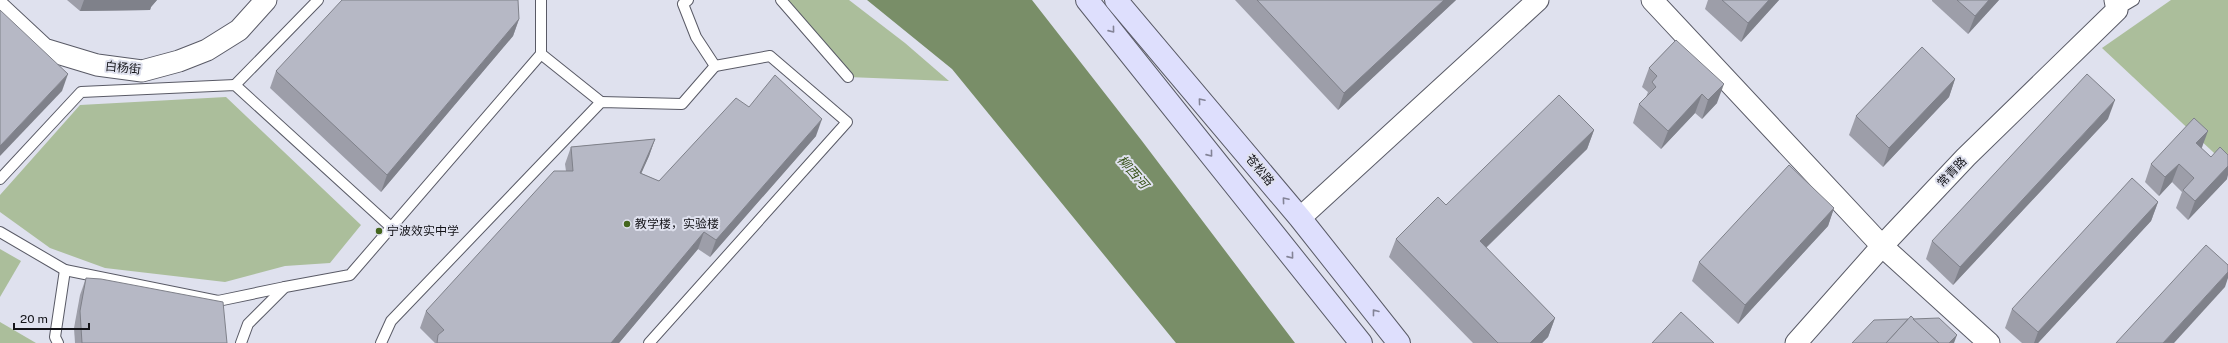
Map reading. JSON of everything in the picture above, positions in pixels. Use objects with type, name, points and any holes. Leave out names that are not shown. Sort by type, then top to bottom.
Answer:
[{"type":"main road","points":[[1088,0],[1361,343]]},
{"type":"main road","name":"苍松路","points":[[1116,0],[1300,218],[1399,343]]},
{"type":"street","name":"白杨街","points":[[0,8],[44,49],[97,65],[142,71],[179,62],[207,50],[239,30],[266,0]]},
{"type":"street","points":[[1300,218],[1538,0]]},
{"type":"street","points":[[1652,0],[1882,246],[1989,343]]},
{"type":"street","name":"常青路","points":[[1796,343],[1882,246],[1966,157],[2122,3]]},
{"type":"lane","points":[[0,179],[81,92],[235,85],[318,0]]},
{"type":"lane","points":[[0,232],[65,270],[218,301],[350,275],[541,54],[541,0]]},
{"type":"lane","points":[[781,0],[848,77]]},
{"type":"lane","points":[[684,1],[696,37],[715,66]]},
{"type":"lane","points":[[541,54],[601,102],[682,104],[715,66],[770,56],[847,122],[649,343]]},
{"type":"lane","points":[[235,85],[392,228]]},
{"type":"lane","points":[[381,343],[391,321],[601,102]]},
{"type":"lane","points":[[58,343],[56,337],[65,270]]},
{"type":"lane","points":[[241,343],[248,324],[285,287]]},
{"type":"shaded area","points":[[784,0],[849,0],[905,43],[949,81],[848,77]]},
{"type":"shaded area","points":[[2171,0],[2228,0],[2228,166],[2102,48]]},
{"type":"shaded area","points":[[226,97],[361,225],[330,263],[285,266],[225,282],[105,268],[50,248],[0,212],[0,195],[80,105]]},
{"type":"shaded area","points":[[0,249],[21,261],[0,297]]},
{"type":"shaded area","points":[[0,322],[36,343],[0,343]]},
{"type":"water","name":"柳西河","points":[[867,0],[1032,0],[1142,141],[1295,343],[1176,343],[952,69]]},
{"type":"building","points":[[342,0],[518,0],[519,19],[387,175],[276,71]]},
{"type":"building","points":[[1257,0],[1444,0],[1344,93]]},
{"type":"building","points":[[1722,0],[1769,0],[1748,23]]},
{"type":"building","points":[[1957,0],[1989,0],[1975,16]]},
{"type":"building","points":[[0,10],[68,74],[0,146]]},
{"type":"building","points":[[1676,40],[1724,84],[1708,100],[1702,94],[1668,131],[1639,104],[1656,87],[1652,82],[1657,76],[1649,68]]},
{"type":"building","points":[[1922,47],[1955,79],[1889,148],[1856,116]]},
{"type":"building","points":[[2087,74],[2115,100],[1960,267],[1932,241]]},
{"type":"building","name":"教学楼，实验楼","points":[[775,75],[822,119],[716,240],[704,232],[611,343],[437,343],[438,335],[444,330],[426,311],[554,171],[573,171],[571,147],[655,139],[640,173],[659,181],[736,98],[749,107]]},
{"type":"building","points":[[1559,95],[1594,130],[1480,241],[1555,318],[1530,343],[1498,343],[1396,239],[1438,197],[1446,205]]},
{"type":"building","points":[[2194,118],[2208,131],[2196,143],[2211,157],[2220,147],[2228,155],[2228,166],[2195,201],[2183,190],[2194,178],[2179,164],[2165,177],[2151,164]]},
{"type":"building","points":[[1789,165],[1834,208],[1745,305],[1699,262]]},
{"type":"building","points":[[2132,178],[2158,202],[2038,332],[2012,309]]},
{"type":"building","points":[[2206,245],[2228,265],[2228,272],[2163,343],[2116,343]]},
{"type":"building","points":[[86,278],[101,279],[223,302],[227,343],[82,343],[80,311]]},
{"type":"building","points":[[1681,312],[1714,343],[1652,343]]},
{"type":"building","points":[[1911,316],[1939,343],[1886,343]]},
{"type":"building","points":[[1939,318],[1957,335],[1949,343],[1939,343],[1913,319]]},
{"type":"building","points":[[1908,319],[1886,343],[1852,343],[1874,320]]},
{"type":"place","name":"教学楼，实验楼","points":[[627,224]]},
{"type":"place","name":"宁波效实中学","points":[[379,231]]}]
